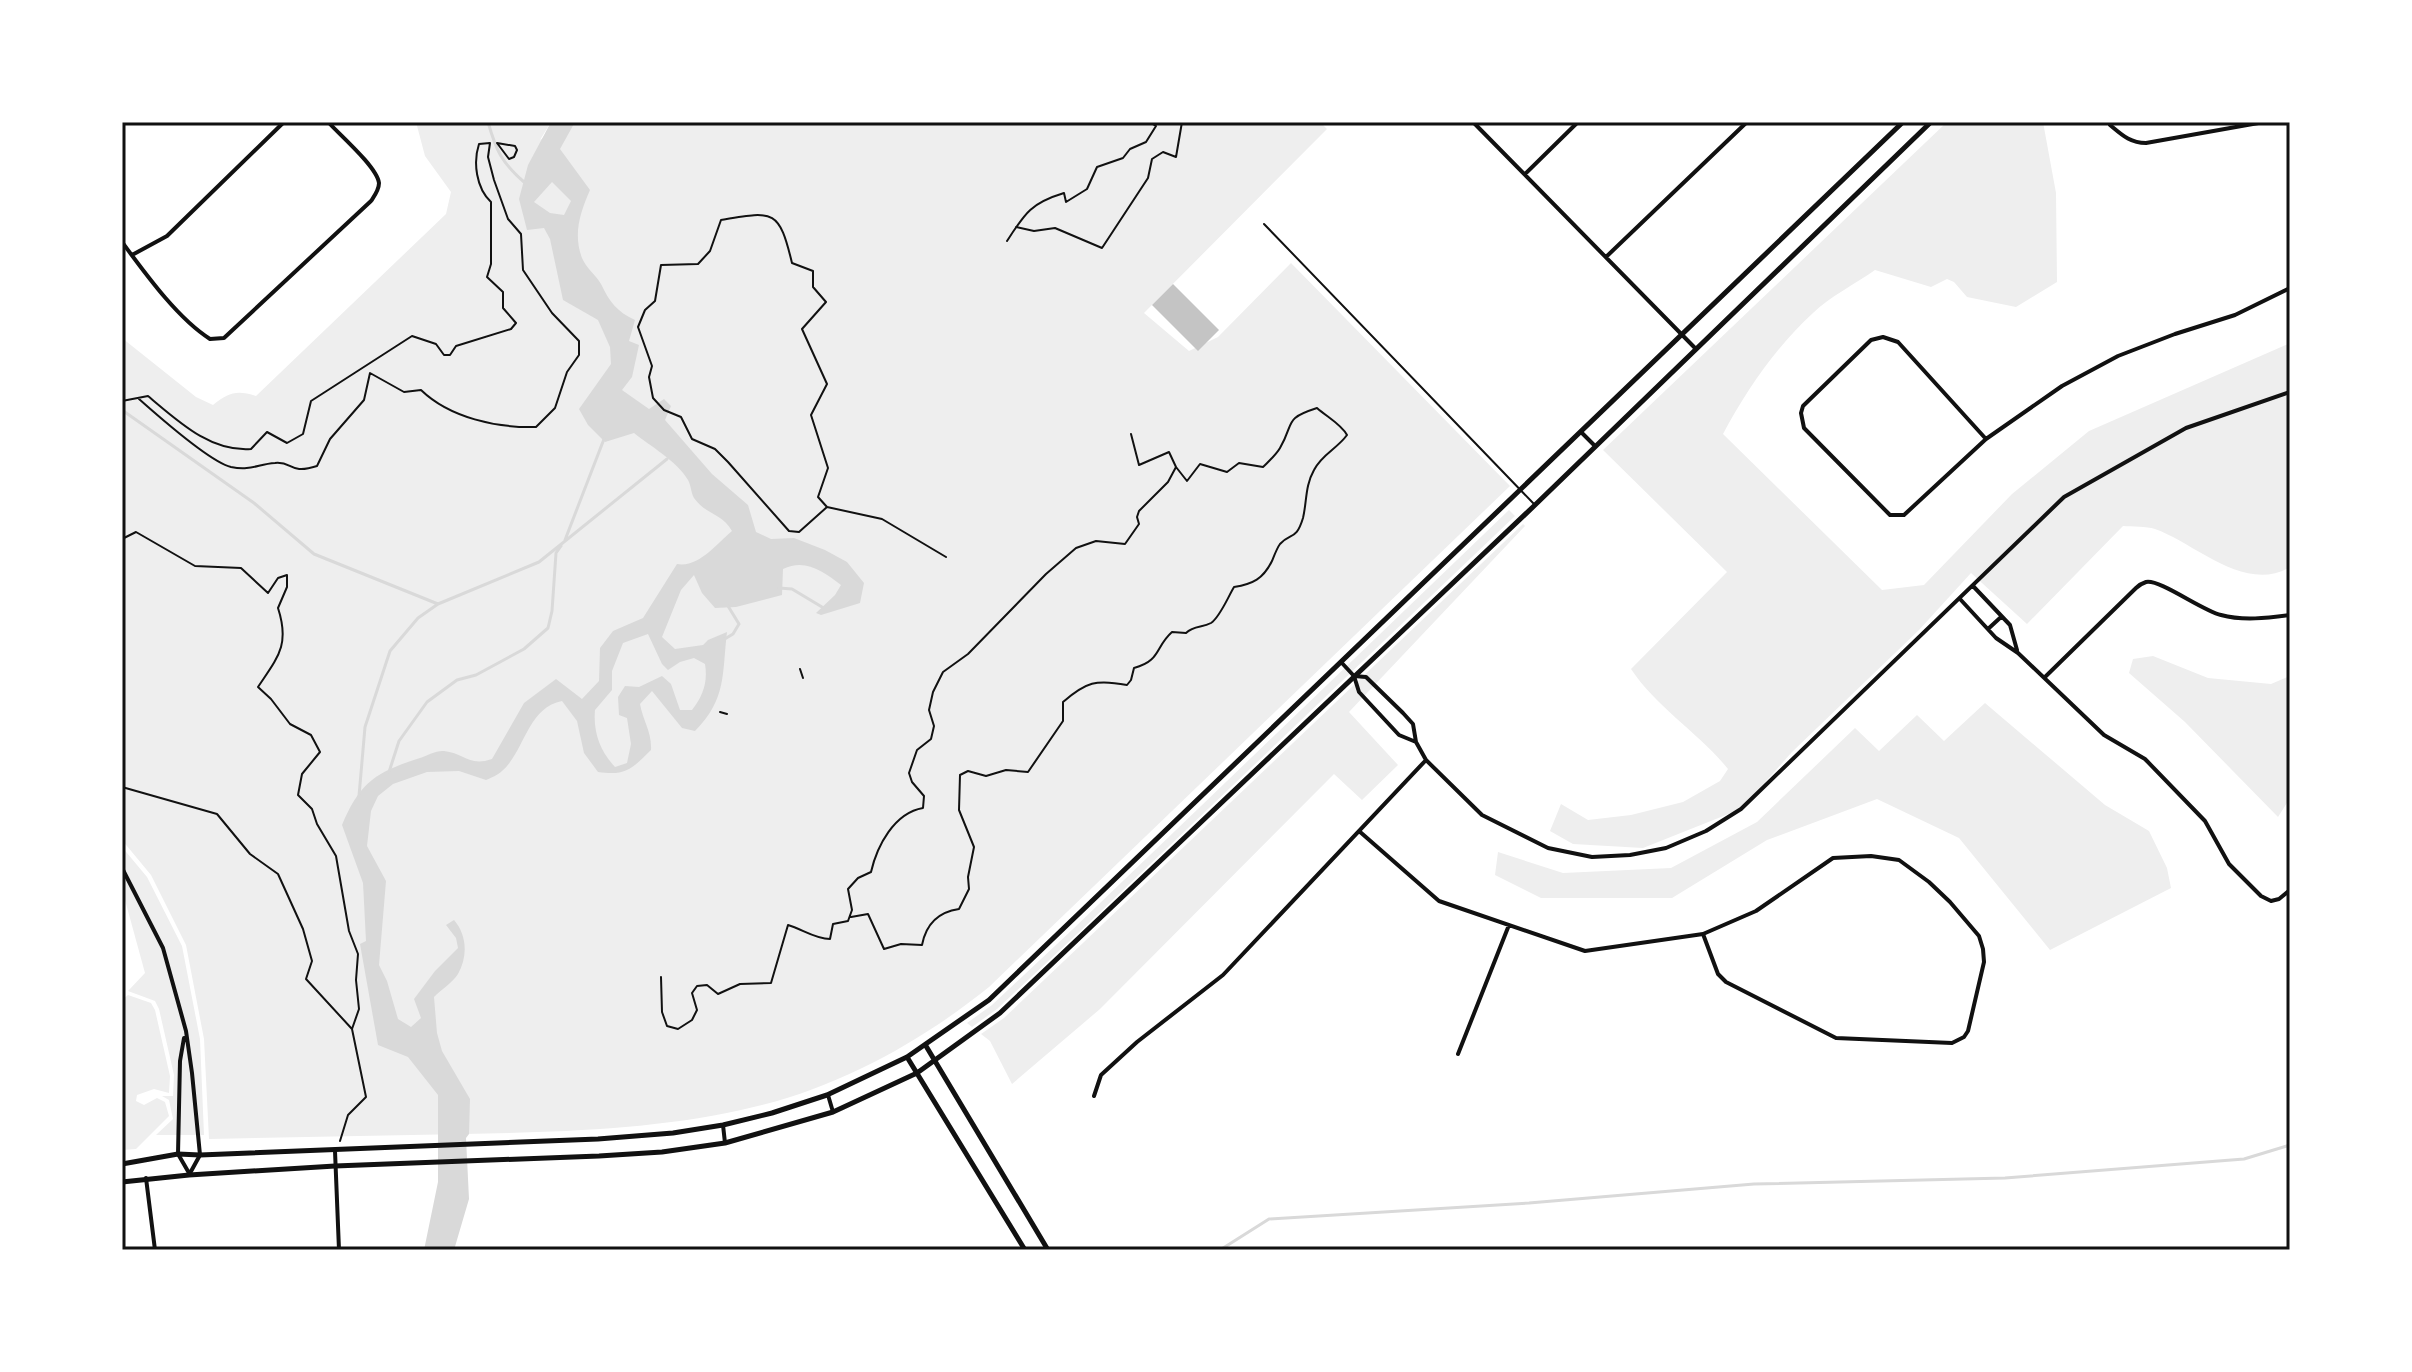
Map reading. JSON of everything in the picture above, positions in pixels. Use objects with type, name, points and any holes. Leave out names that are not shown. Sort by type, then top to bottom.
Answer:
[{"type":"street","points":[[132,255],[167,236],[284,122]]},
{"type":"street","points":[[122,242],[144,274],[204,335],[217,340],[224,338],[377,192],[379,180],[373,170],[328,122]]},
{"type":"street","points":[[1473,122],[1695,348]]},
{"type":"street","points":[[1525,174],[1578,122]]},
{"type":"street","points":[[1606,257],[1747,122]]},
{"type":"street","points":[[122,1164],[178,1154],[514,1143],[673,1133],[772,1113],[827,1095],[926,1046],[989,1000],[1903,122]]},
{"type":"street","points":[[122,1182],[335,1166],[662,1152],[725,1143],[833,1112],[917,1073],[1000,1013],[1535,505],[1931,122]]},
{"type":"street","points":[[2110,125],[2136,143],[2146,143],[2264,122]]},
{"type":"street","points":[[1986,439],[1898,342],[1883,337],[1871,340],[1803,406],[1801,413],[1804,428],[1890,515],[1897,516],[1909,512],[1986,439],[2062,386],[2118,356],[2235,315],[2290,288]]},
{"type":"street","points":[[1354,676],[1366,677],[1403,713],[1413,724],[1416,742],[1426,760],[1482,815],[1548,848],[1592,857],[1630,855],[1666,848],[1706,831],[1741,809],[2064,497],[2186,428],[2290,392]]},
{"type":"street","points":[[1581,432],[1595,446]]},
{"type":"street","points":[[2045,677],[2136,588],[2148,581],[2161,584],[2199,608],[2221,615],[2250,618],[2290,615]]},
{"type":"street","points":[[1973,586],[2010,625],[2018,653]]},
{"type":"street","points":[[1960,599],[1988,629],[2045,677],[2104,735],[2131,749],[2155,770],[2205,821],[2229,864],[2261,896],[2271,901],[2290,890]]},
{"type":"street","points":[[1988,629],[2001,616]]},
{"type":"street","points":[[1341,662],[1354,676],[1359,692],[1399,735],[1416,742]]},
{"type":"street","points":[[1094,1096],[1101,1075],[1137,1042],[1223,975],[1426,760]]},
{"type":"street","points":[[1359,831],[1439,901],[1585,951],[1703,934],[1756,911],[1826,861],[1841,856],[1899,860],[1929,882],[1979,936],[1984,962],[1968,1031],[1958,1041],[1847,1040],[1826,1035],[1726,982],[1718,974],[1703,934]]},
{"type":"street","points":[[122,868],[163,948],[186,1031],[200,1155],[189,1175]]},
{"type":"street","points":[[1458,1054],[1509,925]]},
{"type":"street","points":[[186,1031],[180,1061],[178,1154],[189,1175]]},
{"type":"street","points":[[926,1046],[1048,1250]]},
{"type":"street","points":[[907,1057],[1025,1250]]},
{"type":"street","points":[[827,1095],[833,1112]]},
{"type":"street","points":[[723,1125],[725,1143]]},
{"type":"street","points":[[338,1150],[335,1166],[339,1250]]},
{"type":"street","points":[[146,1178],[155,1250]]},
{"type":"lane","points":[[1264,224],[1535,505]]},
{"type":"path","points":[[1007,241],[1027,210],[1044,199],[1064,193],[1066,202],[1087,189],[1097,167],[1123,158],[1130,149],[1146,142],[1156,126],[1149,122]]},
{"type":"path","points":[[1016,227],[1034,231],[1055,228],[1102,248],[1148,178],[1152,159],[1163,152],[1176,157],[1182,122]]},
{"type":"path","points":[[122,401],[148,396],[190,431],[233,450],[251,449],[267,432],[287,443],[303,434],[311,401],[412,336],[436,344],[444,355],[450,355],[456,346],[511,329],[516,323],[503,308],[503,292],[487,277],[491,264],[491,202],[486,197],[474,159],[479,144],[490,143],[488,157],[494,180],[508,219],[521,234],[523,270],[552,313],[579,341],[579,355],[567,372],[555,408],[536,427],[507,428],[477,419],[435,404],[421,390],[404,392],[370,373],[364,400],[330,439],[317,466],[301,471],[276,462],[257,468],[228,466],[177,432],[139,399]]},
{"type":"path","points":[[497,143],[515,146],[514,157],[509,159],[497,143]]},
{"type":"path","points":[[827,507],[799,532],[789,531],[715,449],[692,439],[681,417],[664,410],[653,398],[649,377],[652,366],[638,327],[645,310],[655,301],[661,265],[698,264],[710,251],[721,220],[755,214],[773,217],[783,228],[792,263],[813,271],[813,287],[826,302],[802,329],[827,384],[811,415],[828,468],[818,497],[827,507],[882,519],[946,557]]},
{"type":"path","points":[[661,977],[662,1012],[667,1026],[678,1029],[692,1020],[697,1010],[692,993],[697,986],[707,985],[718,994],[740,984],[771,983],[788,925],[808,931],[819,939],[830,939],[833,924],[868,914],[884,949],[901,944],[922,945],[925,929],[945,911],[959,909],[969,889],[968,877],[974,847],[959,810],[960,775],[968,771],[986,776],[1006,770],[1028,772],[1063,721],[1063,702],[1083,685],[1107,681],[1127,685],[1134,668],[1147,665],[1161,651],[1163,640],[1172,632],[1186,633],[1192,626],[1209,624],[1217,617],[1234,587],[1252,584],[1261,578],[1281,543],[1296,535],[1303,516],[1306,485],[1314,469],[1325,454],[1338,448],[1347,435],[1343,427],[1331,422],[1317,408],[1298,415],[1289,424],[1280,448],[1263,467],[1239,463],[1227,472],[1200,464],[1187,481],[1169,452],[1139,465],[1131,434]]},
{"type":"path","points":[[851,917],[848,889],[871,872],[881,842],[903,815],[923,808],[924,796],[912,782],[909,773],[917,750],[931,739],[934,726],[929,710],[933,692],[943,672],[968,654],[1046,574],[1076,548],[1096,541],[1125,544],[1139,524],[1139,511],[1168,482],[1176,467]]},
{"type":"path","points":[[122,539],[136,532],[195,566],[241,568],[268,593],[278,578],[287,575],[287,587],[278,608],[284,625],[284,644],[258,687],[290,724],[311,735],[320,752],[302,774],[298,795],[312,809],[336,856],[349,931],[358,954],[356,980],[359,1009],[352,1029],[366,1097],[348,1115],[338,1150]]},
{"type":"path","points":[[800,669],[803,678]]},
{"type":"path","points":[[720,712],[727,714]]},
{"type":"path","points":[[122,787],[217,814],[250,854],[278,874],[303,929],[312,961],[306,979],[352,1029]]},
{"type":"shaded area","points":[[416,122],[551,122],[540,140],[566,122],[1320,122],[1327,129],[1144,313],[1189,351],[1218,337],[1291,263],[1510,486],[989,987],[933,1028],[872,1063],[775,1102],[673,1122],[533,1132],[209,1139],[204,1039],[186,945],[151,875],[122,840],[122,338],[196,397],[213,405],[233,393],[256,396],[446,214],[451,192],[425,156]]},
{"type":"shaded area","points":[[551,122],[575,122],[560,149],[590,190],[579,224],[579,249],[586,265],[614,305],[635,320],[629,341],[639,345],[632,377],[622,390],[649,409],[664,399],[671,406],[665,420],[712,474],[748,505],[756,532],[771,539],[794,538],[825,550],[847,562],[864,583],[860,603],[821,615],[816,613],[841,585],[814,568],[799,565],[783,569],[782,595],[736,607],[715,608],[702,593],[694,575],[681,590],[662,637],[675,649],[703,645],[727,632],[718,696],[713,708],[695,731],[682,728],[652,691],[640,704],[651,750],[628,770],[598,772],[584,753],[577,721],[562,701],[541,712],[510,763],[494,776],[486,780],[459,771],[427,772],[393,784],[378,796],[371,811],[367,846],[386,881],[379,965],[398,1019],[411,1027],[421,1018],[414,999],[458,948],[456,938],[446,925],[454,920],[462,932],[465,946],[458,974],[434,997],[442,1051],[470,1099],[469,1134],[466,1138],[469,1199],[454,1250],[424,1250],[438,1182],[438,1095],[408,1057],[378,1045],[360,944],[366,941],[363,883],[342,825],[363,789],[392,768],[441,751],[472,761],[492,759],[524,703],[556,679],[582,699],[599,681],[600,648],[613,631],[643,618],[677,564],[700,558],[732,531],[724,521],[699,504],[683,473],[663,454],[634,433],[605,442],[588,425],[579,409],[611,364],[610,347],[598,320],[563,300],[550,239],[544,228],[527,230],[519,199],[528,165]],"holes":[[[552,182],[571,201],[564,215],[550,213],[534,202]],[[648,634],[668,670],[694,658],[705,664],[704,688],[692,710],[680,710],[671,684],[662,676],[639,687],[625,686],[618,697],[619,715],[627,718],[631,744],[627,763],[615,767],[599,741],[595,710],[612,690],[612,671],[623,643]]]},
{"type":"shaded area","points":[[1947,122],[2043,122],[2056,193],[2057,282],[2016,307],[1967,297],[1954,282],[1947,279],[1931,287],[1875,270],[1827,301],[1799,326],[1763,369],[1723,434],[1882,590],[1924,585],[2012,494],[2089,431],[2290,343],[2290,567],[2273,574],[2238,571],[2155,529],[2123,526],[2027,624],[1971,573],[1919,630],[1792,752],[1741,809],[1643,848],[1573,844],[1550,831],[1561,804],[1588,820],[1631,815],[1683,802],[1720,781],[1728,769],[1653,696],[1631,669],[1727,572],[1603,450]]},
{"type":"shaded area","points":[[1509,510],[1515,516],[1077,934],[997,1009],[972,1027],[967,1023],[992,1005],[1073,929]]},
{"type":"shaded area","points":[[1523,524],[1525,526],[1349,712],[1398,765],[1362,800],[1334,774],[1100,1009],[1012,1084],[990,1041],[981,1034],[1004,1018]]},
{"type":"shaded area","points":[[2153,656],[2208,678],[2271,684],[2290,676],[2290,798],[2278,817],[2185,722],[2129,673],[2133,659]]},
{"type":"shaded area","points":[[1985,703],[2105,805],[2149,831],[2167,868],[2171,888],[2050,950],[1959,838],[1877,799],[1767,840],[1672,898],[1541,898],[1495,875],[1498,852],[1563,873],[1671,868],[1757,822],[1855,728],[1879,751],[1917,715],[1944,741]]},
{"type":"shaded area","points":[[122,847],[147,877],[182,946],[200,1039],[204,1135],[156,1135],[173,1119],[169,1100],[162,1096],[173,1096],[174,1075],[155,1001],[128,991],[145,973],[122,889]]},
{"type":"shaded area","points":[[128,995],[151,1003],[155,1010],[170,1076],[169,1093],[154,1089],[137,1095],[136,1101],[144,1105],[157,1098],[165,1102],[169,1116],[136,1149],[122,1150],[122,1000]]},
{"type":"building","points":[[1173,284],[1219,330],[1198,351],[1152,305]]},
{"type":"waterway","points":[[488,122],[500,155],[524,182]]},
{"type":"waterway","points":[[122,410],[254,503],[314,554],[438,604],[539,562],[667,459]]},
{"type":"waterway","points":[[565,540],[604,439]]},
{"type":"waterway","points":[[389,772],[399,741],[427,702],[457,680],[476,675],[524,649],[548,628],[556,553],[561,546]]},
{"type":"waterway","points":[[779,588],[792,589],[822,607]]},
{"type":"waterway","points":[[359,796],[365,727],[390,651],[418,618],[438,604]]},
{"type":"waterway","points":[[723,640],[733,634],[739,624],[728,606]]},
{"type":"waterway","points":[[1220,1250],[1269,1219],[1529,1203],[1754,1184],[2005,1178],[2244,1159],[2290,1145]]}]
